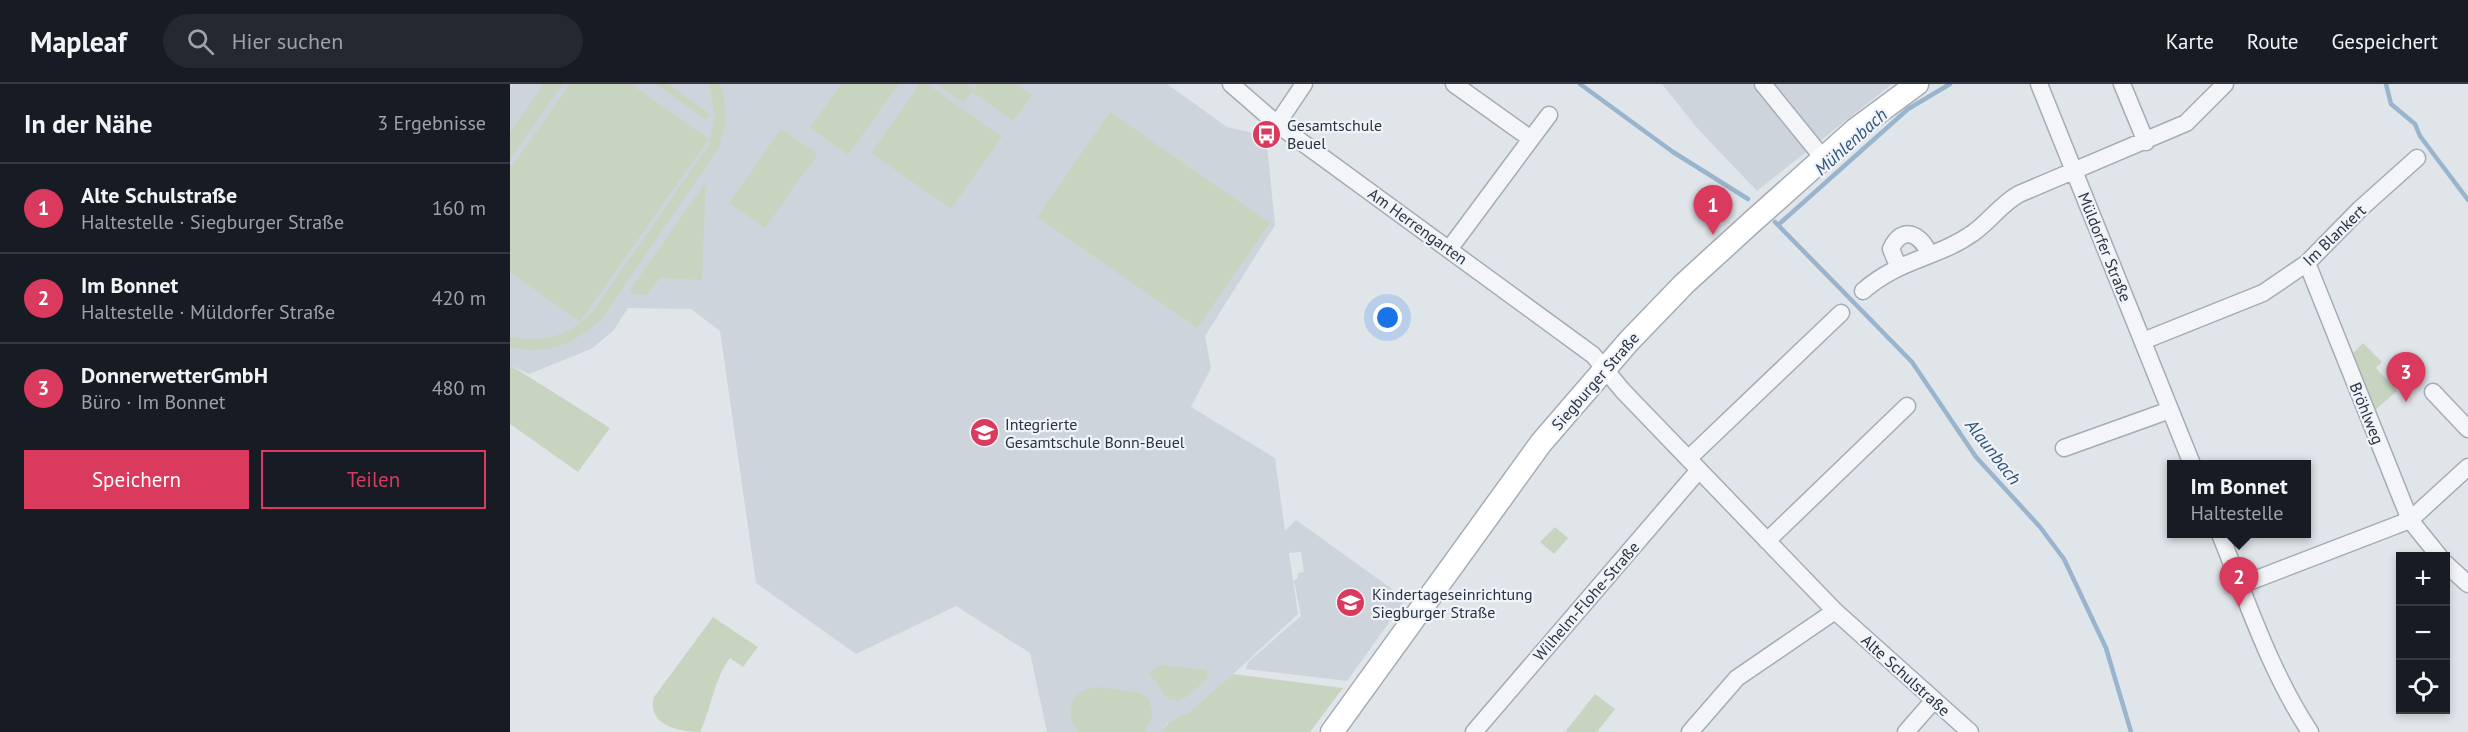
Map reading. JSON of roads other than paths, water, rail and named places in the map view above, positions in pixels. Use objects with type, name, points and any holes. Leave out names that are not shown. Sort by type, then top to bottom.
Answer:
[{"type":"main road","name":"Siegburger Straße","points":[[1332,732],[1541,443],[1604,369],[1684,284],[1856,129],[1917,84]]},
{"type":"street","name":"Am Herrengarten","points":[[1232,84],[1277,124],[1450,248],[1593,355],[1604,369]]},
{"type":"street","points":[[1277,124],[1304,84]]},
{"type":"street","points":[[1454,84],[1531,139]]},
{"type":"street","points":[[1763,84],[1823,158]]},
{"type":"street","name":"Müldorfer Straße","points":[[2039,84],[2190,460]]},
{"type":"street","points":[[2122,84],[2146,142]]},
{"type":"street","points":[[1863,291],[1898,266],[1974,232],[2005,202],[2019,194],[2146,142],[2186,123],[2225,84]]},
{"type":"street","points":[[1450,248],[1549,115]]},
{"type":"street","name":"Im Blankert","points":[[2143,341],[2263,293],[2307,263],[2360,209],[2417,158]]},
{"type":"street","points":[[1898,266],[1891,249],[1895,241],[1902,236],[1917,236],[1924,241],[1929,254]]},
{"type":"street","name":"Bröhlweg","points":[[2307,263],[2410,520],[2436,552]]},
{"type":"street","points":[[1694,464],[1841,313]]},
{"type":"street","name":"Alte Schulstraße","points":[[1604,369],[1835,611],[1970,732]]},
{"type":"street","points":[[2433,392],[2468,429]]},
{"type":"street","points":[[1767,541],[1907,406]]},
{"type":"street","points":[[2064,448],[2170,410]]},
{"type":"street","name":"Wilhelm-Flohe-Straße","points":[[1473,732],[1694,464]]},
{"type":"street","points":[[2241,585],[2410,520],[2468,467]]},
{"type":"street","points":[[2222,538],[2288,698],[2310,732]]},
{"type":"street","points":[[2450,568],[2468,584]]},
{"type":"street","points":[[1690,732],[1737,678],[1835,611]]},
{"type":"street","points":[[1906,732],[1934,700]]},
{"type":"waterway","name":"Mühlenbach","points":[[1580,84],[1673,152],[1748,199]]},
{"type":"waterway","name":"Mühlenbach","points":[[1775,222],[1778,225],[1908,109],[1950,84]]},
{"type":"waterway","name":"Mühlenbach","points":[[2386,84],[2391,104],[2415,124],[2420,136],[2468,200]]},
{"type":"waterway","name":"Alaunbach","points":[[1778,225],[1912,362],[1976,457],[2040,527],[2064,559],[2106,648],[2131,732]]},
{"type":"place","name":"Gesamtschule Beuel","points":[[1266,134]]},
{"type":"place","name":"Alte Schulstraße","points":[[1713,235]]},
{"type":"place","name":"DonnerwetterGmbH","points":[[2406,402]]},
{"type":"place","name":"Integrierte Gesamtschule Bonn-Beuel","points":[[984,433]]},
{"type":"place","name":"Kindertageseinrichtung Siegburger Straße","points":[[1351,603]]},
{"type":"place","name":"Im Bonnet","points":[[2239,607]]}]
